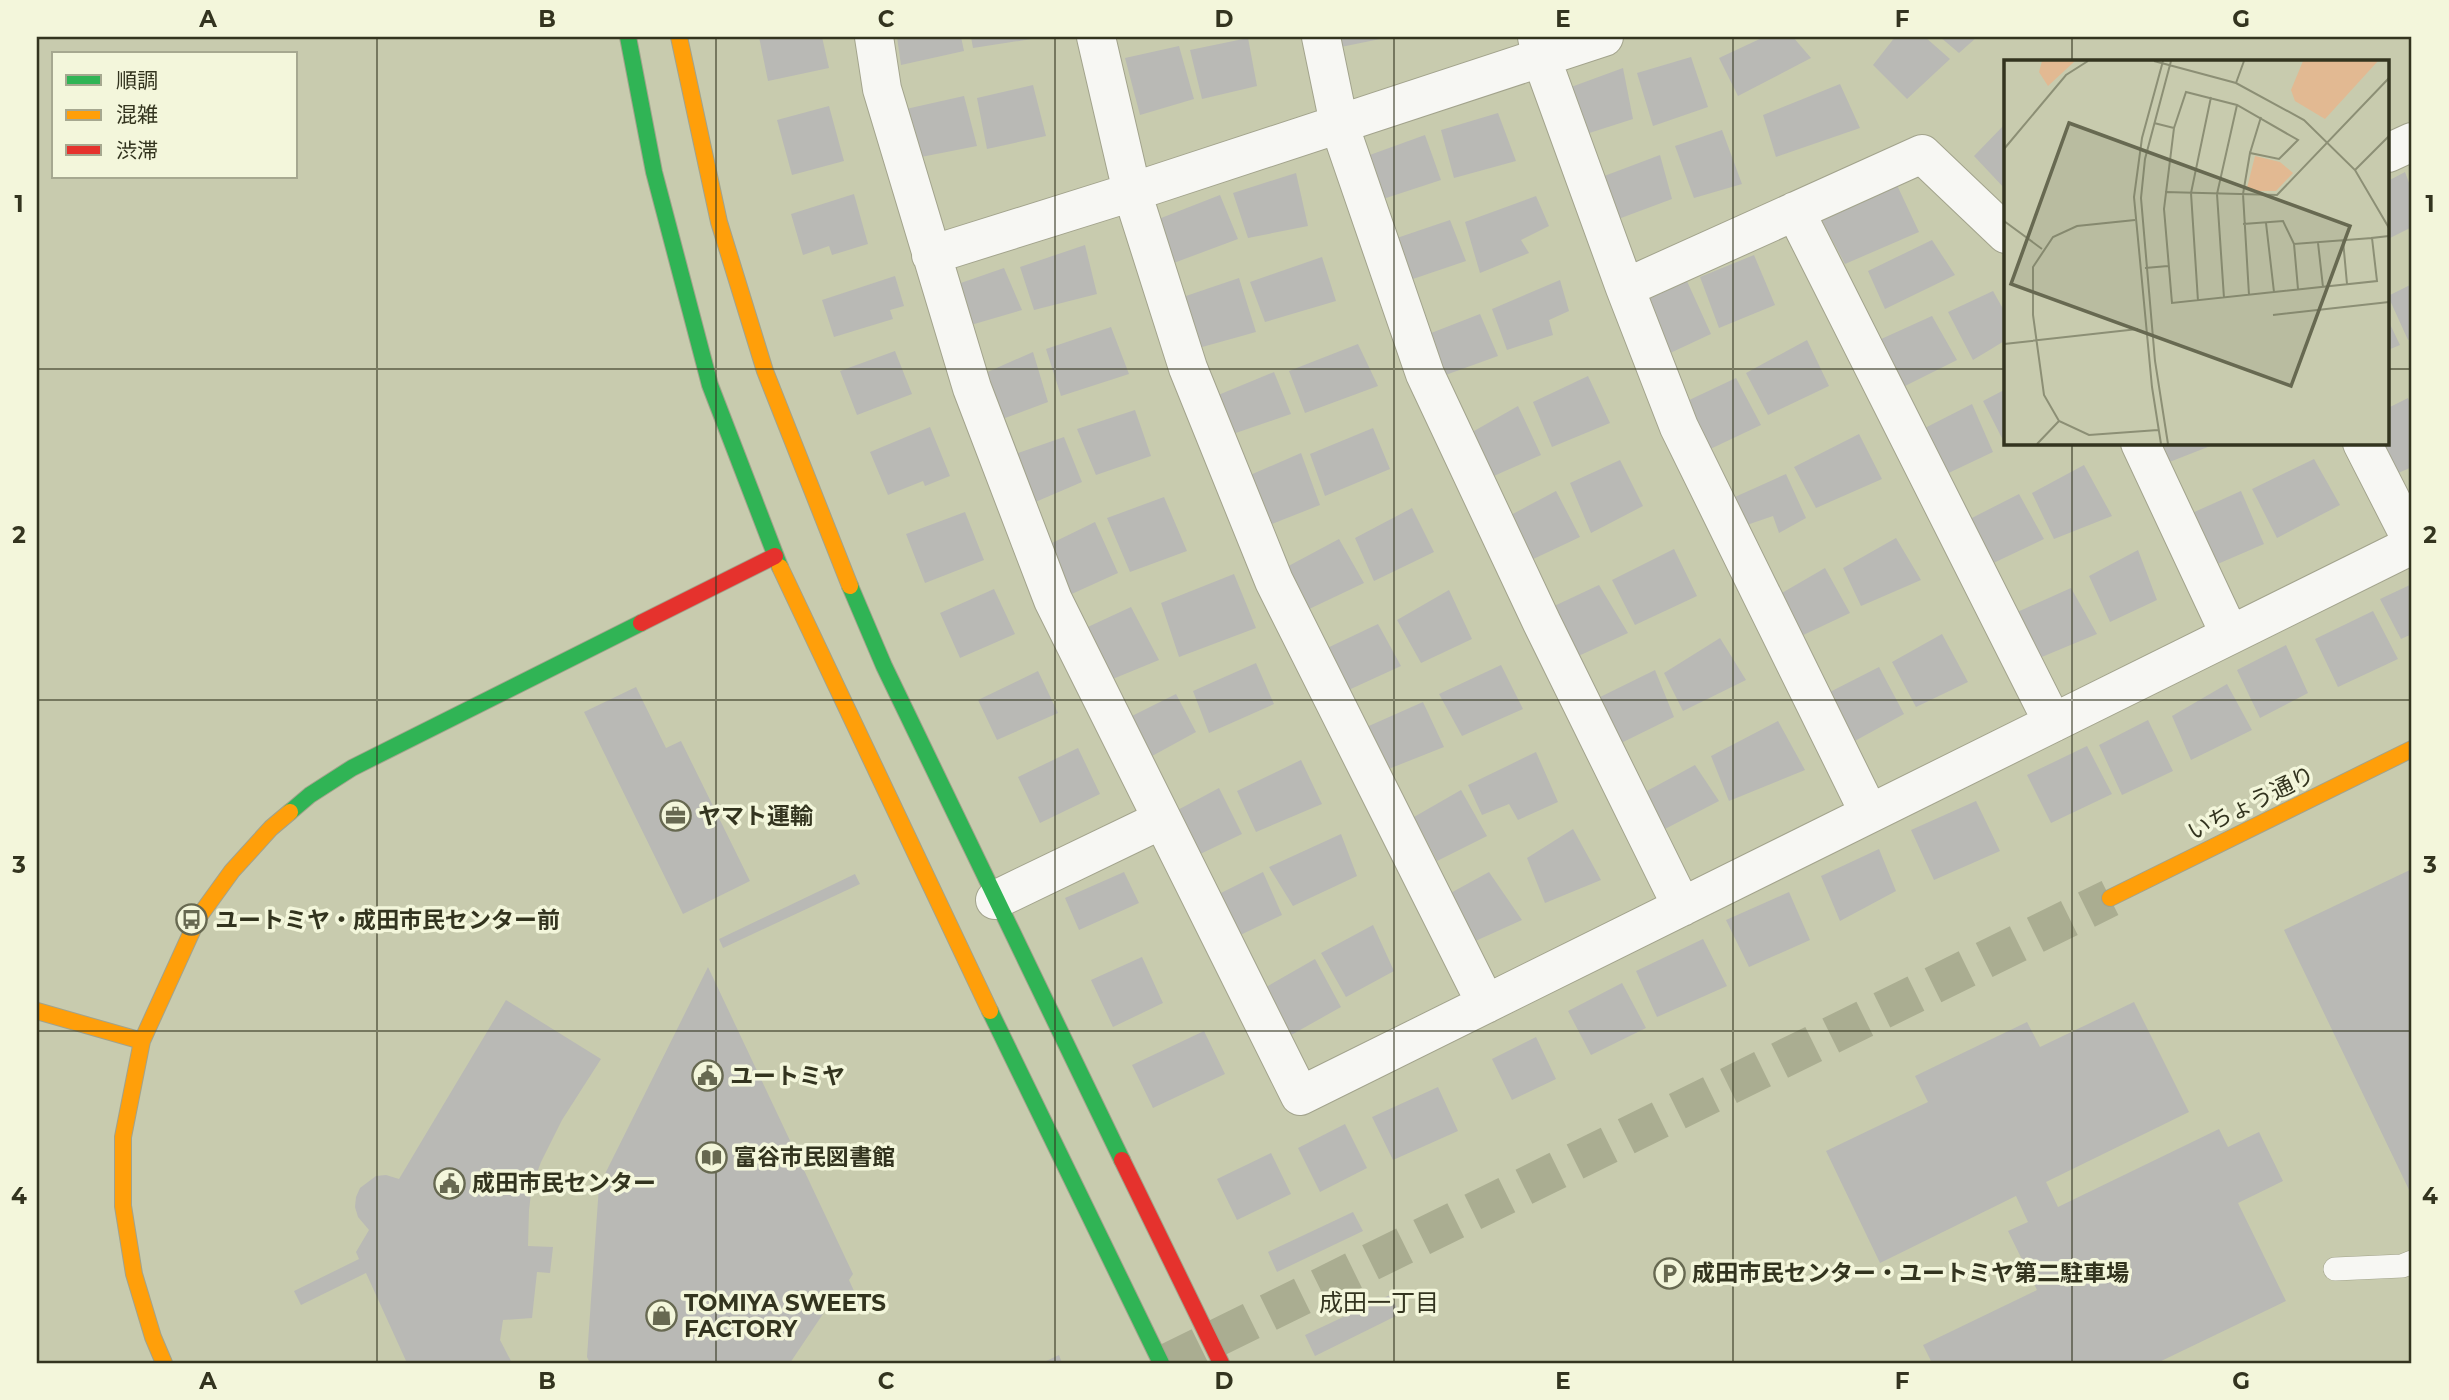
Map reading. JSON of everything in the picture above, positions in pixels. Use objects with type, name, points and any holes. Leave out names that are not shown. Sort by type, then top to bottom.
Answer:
[{"type":"street","points":[[628,37],[654,172],[710,385],[775,556],[1065,1169],[1161,1363]]},
{"type":"street","points":[[679,37],[719,222],[765,371],[826,528],[884,666],[1221,1363]]},
{"type":"street","points":[[874,37],[882,89],[972,388],[1053,600],[1300,1096],[2412,543],[2362,444]]},
{"type":"street","points":[[1096,37],[1132,192],[1188,368],[1274,581],[1486,1004]]},
{"type":"street","points":[[1321,37],[1339,124],[1425,374],[1542,623],[1682,907]]},
{"type":"street","points":[[931,255],[1339,124],[1539,47],[1604,37]]},
{"type":"street","points":[[1539,47],[1625,288],[1679,428],[1869,813]]},
{"type":"street","points":[[2390,152],[2412,142]]},
{"type":"street","points":[[1625,288],[1922,153],[2004,232]]},
{"type":"street","points":[[1795,211],[2053,723]]},
{"type":"street","points":[[2140,444],[2230,635]]},
{"type":"street","points":[[164,1363],[153,1338],[134,1274],[123,1206],[123,1138],[142,1041],[198,918],[232,871],[271,828],[310,795],[352,768],[775,556]]},
{"type":"street","name":"いちょう通り","points":[[2110,898],[2412,749]]},
{"type":"street","points":[[995,900],[1161,820]]},
{"type":"street","points":[[37,1011],[142,1041]]},
{"type":"lane","points":[[2334,1269],[2402,1266],[2412,1262]]},
{"type":"building","points":[[759,37],[822,37],[829,68],[768,81]]},
{"type":"building","points":[[897,37],[961,37],[964,51],[901,65]]},
{"type":"building","points":[[971,37],[1038,37],[1038,38],[973,48]]},
{"type":"building","points":[[1333,37],[1385,37],[1385,38],[1336,48]]},
{"type":"building","points":[[1764,37],[1793,37],[1811,58],[1738,96],[1719,58]]},
{"type":"building","points":[[1895,37],[1925,37],[1950,59],[1907,99],[1873,65]]},
{"type":"building","points":[[1940,37],[1977,37],[1959,53]]},
{"type":"building","points":[[1248,38],[1257,86],[1202,99],[1190,50]]},
{"type":"building","points":[[1179,46],[1194,99],[1140,115],[1125,58]]},
{"type":"building","points":[[1691,57],[1708,107],[1653,126],[1637,73]]},
{"type":"building","points":[[1623,68],[1633,119],[1580,136],[1563,90]]},
{"type":"building","points":[[1840,84],[1860,128],[1776,157],[1763,115]]},
{"type":"building","points":[[1033,85],[1046,136],[987,149],[977,98]]},
{"type":"building","points":[[964,96],[977,146],[916,158],[906,109]]},
{"type":"building","points":[[829,106],[844,161],[792,175],[777,120]]},
{"type":"building","points":[[1498,113],[1516,161],[1454,178],[1441,130]]},
{"type":"building","points":[[2004,125],[2004,188],[1974,156]]},
{"type":"building","points":[[1722,130],[1742,184],[1694,198],[1675,146]]},
{"type":"building","points":[[1425,135],[1441,180],[1380,200],[1367,156]]},
{"type":"building","points":[[1660,155],[1672,199],[1613,221],[1599,178]]},
{"type":"building","points":[[2405,172],[2412,191],[2412,227],[2390,238],[2390,180]]},
{"type":"building","points":[[1296,173],[1308,226],[1248,238],[1233,193]]},
{"type":"building","points":[[1896,183],[1919,232],[1845,264],[1822,221]]},
{"type":"building","points":[[854,194],[868,244],[832,255],[829,246],[803,255],[791,214]]},
{"type":"building","points":[[1220,195],[1238,239],[1171,264],[1156,220]]},
{"type":"building","points":[[1536,196],[1549,226],[1521,240],[1529,253],[1480,273],[1465,222]]},
{"type":"building","points":[[1450,220],[1466,261],[1404,282],[1391,240]]},
{"type":"building","points":[[1932,240],[1955,275],[1885,309],[1868,271]]},
{"type":"building","points":[[1085,245],[1097,294],[1034,310],[1020,267]]},
{"type":"building","points":[[1754,255],[1775,305],[1719,328],[1700,277]]},
{"type":"building","points":[[1322,257],[1336,301],[1265,322],[1250,282]]},
{"type":"building","points":[[1004,268],[1022,310],[964,327],[955,285]]},
{"type":"building","points":[[895,276],[904,306],[890,310],[893,319],[834,337],[822,300]]},
{"type":"building","points":[[1239,278],[1256,332],[1195,349],[1180,298]]},
{"type":"building","points":[[1686,279],[1711,334],[1668,354],[1646,301]]},
{"type":"building","points":[[1560,280],[1569,311],[1549,320],[1553,335],[1507,350],[1492,309]]},
{"type":"building","points":[[2412,284],[2412,338],[2408,340],[2390,300],[2390,295]]},
{"type":"building","points":[[1993,291],[2004,310],[2004,341],[1973,360],[1948,312]]},
{"type":"building","points":[[1480,314],[1498,356],[1440,377],[1426,335]]},
{"type":"building","points":[[1932,316],[1957,360],[1903,387],[1879,340]]},
{"type":"building","points":[[2390,324],[2400,345],[2390,349]]},
{"type":"building","points":[[1111,327],[1129,374],[1061,396],[1046,349]]},
{"type":"building","points":[[1807,340],[1829,386],[1768,415],[1746,373]]},
{"type":"building","points":[[1358,344],[1378,386],[1305,413],[1289,371]]},
{"type":"building","points":[[895,351],[912,394],[857,415],[840,371]]},
{"type":"building","points":[[1033,352],[1048,402],[997,421],[983,374]]},
{"type":"building","points":[[1274,372],[1291,414],[1227,436],[1211,398]]},
{"type":"building","points":[[1588,376],[1610,423],[1552,447],[1533,402]]},
{"type":"building","points":[[1736,378],[1761,425],[1706,451],[1685,402]]},
{"type":"building","points":[[2004,390],[2004,442],[1983,401]]},
{"type":"building","points":[[2408,398],[2412,408],[2412,467],[2389,477],[2375,444],[2390,444],[2390,407]]},
{"type":"building","points":[[1972,404],[1993,452],[1938,478],[1921,430]]},
{"type":"building","points":[[1518,406],[1541,455],[1487,479],[1467,435]]},
{"type":"building","points":[[1135,410],[1151,456],[1096,475],[1077,429]]},
{"type":"building","points":[[930,427],[950,476],[925,486],[923,481],[888,495],[870,452]]},
{"type":"building","points":[[1373,428],[1390,469],[1325,496],[1310,454]]},
{"type":"building","points":[[1859,434],[1882,479],[1816,508],[1794,467]]},
{"type":"building","points":[[1064,437],[1082,482],[1026,506],[1007,457]]},
{"type":"building","points":[[2158,444],[2215,444],[2167,463]]},
{"type":"building","points":[[1301,453],[1320,505],[1262,528],[1241,479]]},
{"type":"building","points":[[2314,459],[2340,505],[2277,538],[2252,489]]},
{"type":"building","points":[[1620,460],[1643,506],[1591,533],[1570,483]]},
{"type":"building","points":[[2084,465],[2112,516],[2054,539],[2032,493]]},
{"type":"building","points":[[1786,474],[1806,518],[1779,533],[1773,516],[1741,527],[1726,501]]},
{"type":"building","points":[[1556,491],[1580,537],[1527,562],[1509,516]]},
{"type":"building","points":[[2241,491],[2264,544],[2213,566],[2190,514]]},
{"type":"building","points":[[2019,494],[2044,539],[1985,567],[1962,523]]},
{"type":"building","points":[[1164,497],[1187,551],[1130,572],[1107,518]]},
{"type":"building","points":[[1412,508],[1434,552],[1374,581],[1355,538]]},
{"type":"building","points":[[965,512],[984,560],[925,583],[906,534]]},
{"type":"building","points":[[1095,522],[1118,573],[1065,597],[1050,544]]},
{"type":"building","points":[[1896,538],[1921,580],[1861,606],[1843,568]]},
{"type":"building","points":[[1339,539],[1364,583],[1305,611],[1281,570]]},
{"type":"building","points":[[1674,549],[1697,596],[1635,625],[1612,580]]},
{"type":"building","points":[[2138,550],[2157,600],[2110,622],[2089,576]]},
{"type":"building","points":[[1825,568],[1850,613],[1799,637],[1775,597]]},
{"type":"building","points":[[1234,574],[1256,628],[1179,657],[1161,603]]},
{"type":"building","points":[[2412,584],[2412,634],[2401,639],[2380,599]]},
{"type":"building","points":[[1599,585],[1628,633],[1572,659],[1550,608]]},
{"type":"building","points":[[2071,588],[2097,634],[2037,659],[2013,614]]},
{"type":"building","points":[[994,589],[1015,634],[960,658],[940,613]]},
{"type":"building","points":[[1449,590],[1472,639],[1421,663],[1397,620]]},
{"type":"building","points":[[1131,607],[1159,660],[1103,683],[1077,632]]},
{"type":"building","points":[[2373,611],[2398,659],[2338,687],[2315,639]]},
{"type":"building","points":[[1378,624],[1401,666],[1342,693],[1323,650]]},
{"type":"building","points":[[1942,634],[1968,682],[1916,707],[1892,662]]},
{"type":"building","points":[[1720,638],[1746,680],[1683,711],[1664,673]]},
{"type":"building","points":[[2286,645],[2308,693],[2260,718],[2237,670]]},
{"type":"building","points":[[1256,663],[1274,704],[1209,733],[1193,691]]},
{"type":"building","points":[[1501,665],[1523,709],[1462,736],[1439,694]]},
{"type":"building","points":[[1879,667],[1904,714],[1853,742],[1826,694]]},
{"type":"building","points":[[1655,670],[1674,717],[1613,747],[1590,702]]},
{"type":"building","points":[[1038,671],[1058,713],[997,740],[978,700]]},
{"type":"building","points":[[2227,684],[2252,730],[2191,760],[2172,716]]},
{"type":"building","points":[[636,687],[666,748],[681,741],[750,881],[683,914],[584,712]]},
{"type":"building","points":[[1176,694],[1196,732],[1143,761],[1122,721]]},
{"type":"building","points":[[1423,702],[1444,747],[1386,770],[1362,729]]},
{"type":"building","points":[[2148,720],[2173,771],[2122,795],[2099,745]]},
{"type":"building","points":[[1778,721],[1805,770],[1729,801],[1711,756]]},
{"type":"building","points":[[2087,746],[2112,794],[2051,823],[2027,775]]},
{"type":"building","points":[[1078,748],[1100,794],[1040,823],[1018,777]]},
{"type":"building","points":[[1536,752],[1558,802],[1518,820],[1509,804],[1482,815],[1468,785]]},
{"type":"building","points":[[1301,760],[1322,804],[1256,832],[1237,791]]},
{"type":"building","points":[[1695,765],[1719,801],[1663,830],[1645,792]]},
{"type":"building","points":[[1219,788],[1242,834],[1194,857],[1172,813]]},
{"type":"building","points":[[1461,790],[1487,836],[1437,861],[1414,817]]},
{"type":"building","points":[[1976,801],[2000,851],[1934,880],[1911,830]]},
{"type":"building","points":[[1573,829],[1601,880],[1545,903],[1527,858]]},
{"type":"building","points":[[1341,834],[1357,876],[1293,906],[1269,867]]},
{"type":"building","points":[[1879,849],[1896,891],[1840,921],[1821,876]]},
{"type":"building","points":[[2412,869],[2412,1196],[2284,930]]},
{"type":"building","points":[[1124,872],[1139,903],[1079,930],[1065,898]]},
{"type":"building","points":[[1263,872],[1282,915],[1232,939],[1213,897]]},
{"type":"building","points":[[1489,872],[1522,920],[1471,943],[1447,895]]},
{"type":"building","points":[[855,874],[860,884],[723,948],[719,939]]},
{"type":"building","points":[[1789,892],[1810,940],[1749,967],[1726,920]]},
{"type":"building","points":[[1373,925],[1394,971],[1346,997],[1321,953]]},
{"type":"building","points":[[1703,939],[1727,986],[1657,1017],[1636,971]]},
{"type":"building","points":[[1142,957],[1163,1003],[1113,1027],[1091,980]]},
{"type":"building","points":[[1315,959],[1341,1007],[1284,1039],[1261,990]]},
{"type":"building","name":"ユートミヤ","points":[[708,967],[853,1274],[849,1280],[864,1313],[829,1305],[790,1363],[590,1363],[587,1357],[599,1186]]},
{"type":"building","points":[[1622,983],[1646,1028],[1591,1055],[1568,1011]]},
{"type":"building","name":"成田市民センター","points":[[506,1000],[601,1059],[562,1120],[532,1186],[528,1246],[553,1247],[550,1273],[537,1272],[532,1318],[503,1320],[500,1340],[512,1363],[407,1363],[366,1273],[301,1305],[294,1291],[359,1259],[356,1252],[369,1230],[358,1217],[355,1207],[360,1188],[376,1176],[386,1175],[399,1179]]},
{"type":"building","points":[[2134,1002],[2189,1112],[2046,1182],[2058,1207],[2219,1129],[2228,1147],[2259,1132],[2283,1181],[2238,1203],[2286,1301],[2157,1363],[1932,1363],[1923,1345],[2037,1290],[2008,1231],[2028,1222],[2016,1196],[1880,1263],[1826,1151],[1928,1102],[1915,1076],[2027,1022],[2040,1047]]},
{"type":"building","points":[[1204,1031],[1225,1074],[1153,1108],[1132,1065]]},
{"type":"building","points":[[1536,1037],[1556,1079],[1512,1100],[1492,1059]]},
{"type":"building","points":[[1438,1087],[1458,1131],[1393,1160],[1372,1117]]},
{"type":"building","points":[[1345,1124],[1367,1168],[1320,1192],[1298,1148]]},
{"type":"building","points":[[1271,1153],[1291,1194],[1237,1220],[1217,1179]]},
{"type":"building","points":[[1353,1212],[1363,1231],[1277,1272],[1268,1252]]},
{"type":"building","points":[[1390,1295],[1400,1314],[1315,1356],[1305,1335]]},
{"type":"building","points":[[1059,1355],[1062,1363],[1042,1363]]},
{"type":"tunnel","points":[[1166,1363],[2110,898]]},
{"type":"traffic: fast","points":[[628,37],[654,172],[710,385],[780,567]]},
{"type":"traffic: fast","points":[[850,586],[884,666],[1122,1160]]},
{"type":"traffic: fast","points":[[290,812],[310,795],[352,768],[641,623]]},
{"type":"traffic: fast","points":[[990,1011],[1161,1363]]},
{"type":"traffic: slow","points":[[679,37],[719,222],[765,371],[850,586]]},
{"type":"traffic: slow","points":[[780,567],[990,1011]]},
{"type":"traffic: slow","points":[[2110,898],[2412,749]]},
{"type":"traffic: slow","points":[[164,1363],[153,1337],[134,1274],[123,1206],[123,1137],[142,1041],[198,918],[232,871],[271,828],[290,812]]},
{"type":"traffic: slow","points":[[37,1011],[142,1041]]},
{"type":"traffic: jam","points":[[641,623],[775,556]]},
{"type":"traffic: jam","points":[[1122,1160],[1221,1363]]},
{"type":"place","name":"ヤマト運輸","points":[[675,816]]},
{"type":"place","name":"ユートミヤ・成田市民センター前","points":[[192,920]]},
{"type":"place","name":"ユートミヤ","points":[[707,1076]]},
{"type":"place","name":"富谷市民図書館","points":[[711,1157]]},
{"type":"place","name":"成田市民センター","points":[[449,1183]]},
{"type":"place","name":"成田市民センター・ユートミヤ第二駐車場","points":[[1669,1273]]},
{"type":"place","name":"TOMIYA SWEETS FACTORY","points":[[661,1316]]},
{"type":"district","name":"成田一丁目","points":[[1379,1303]]}]
